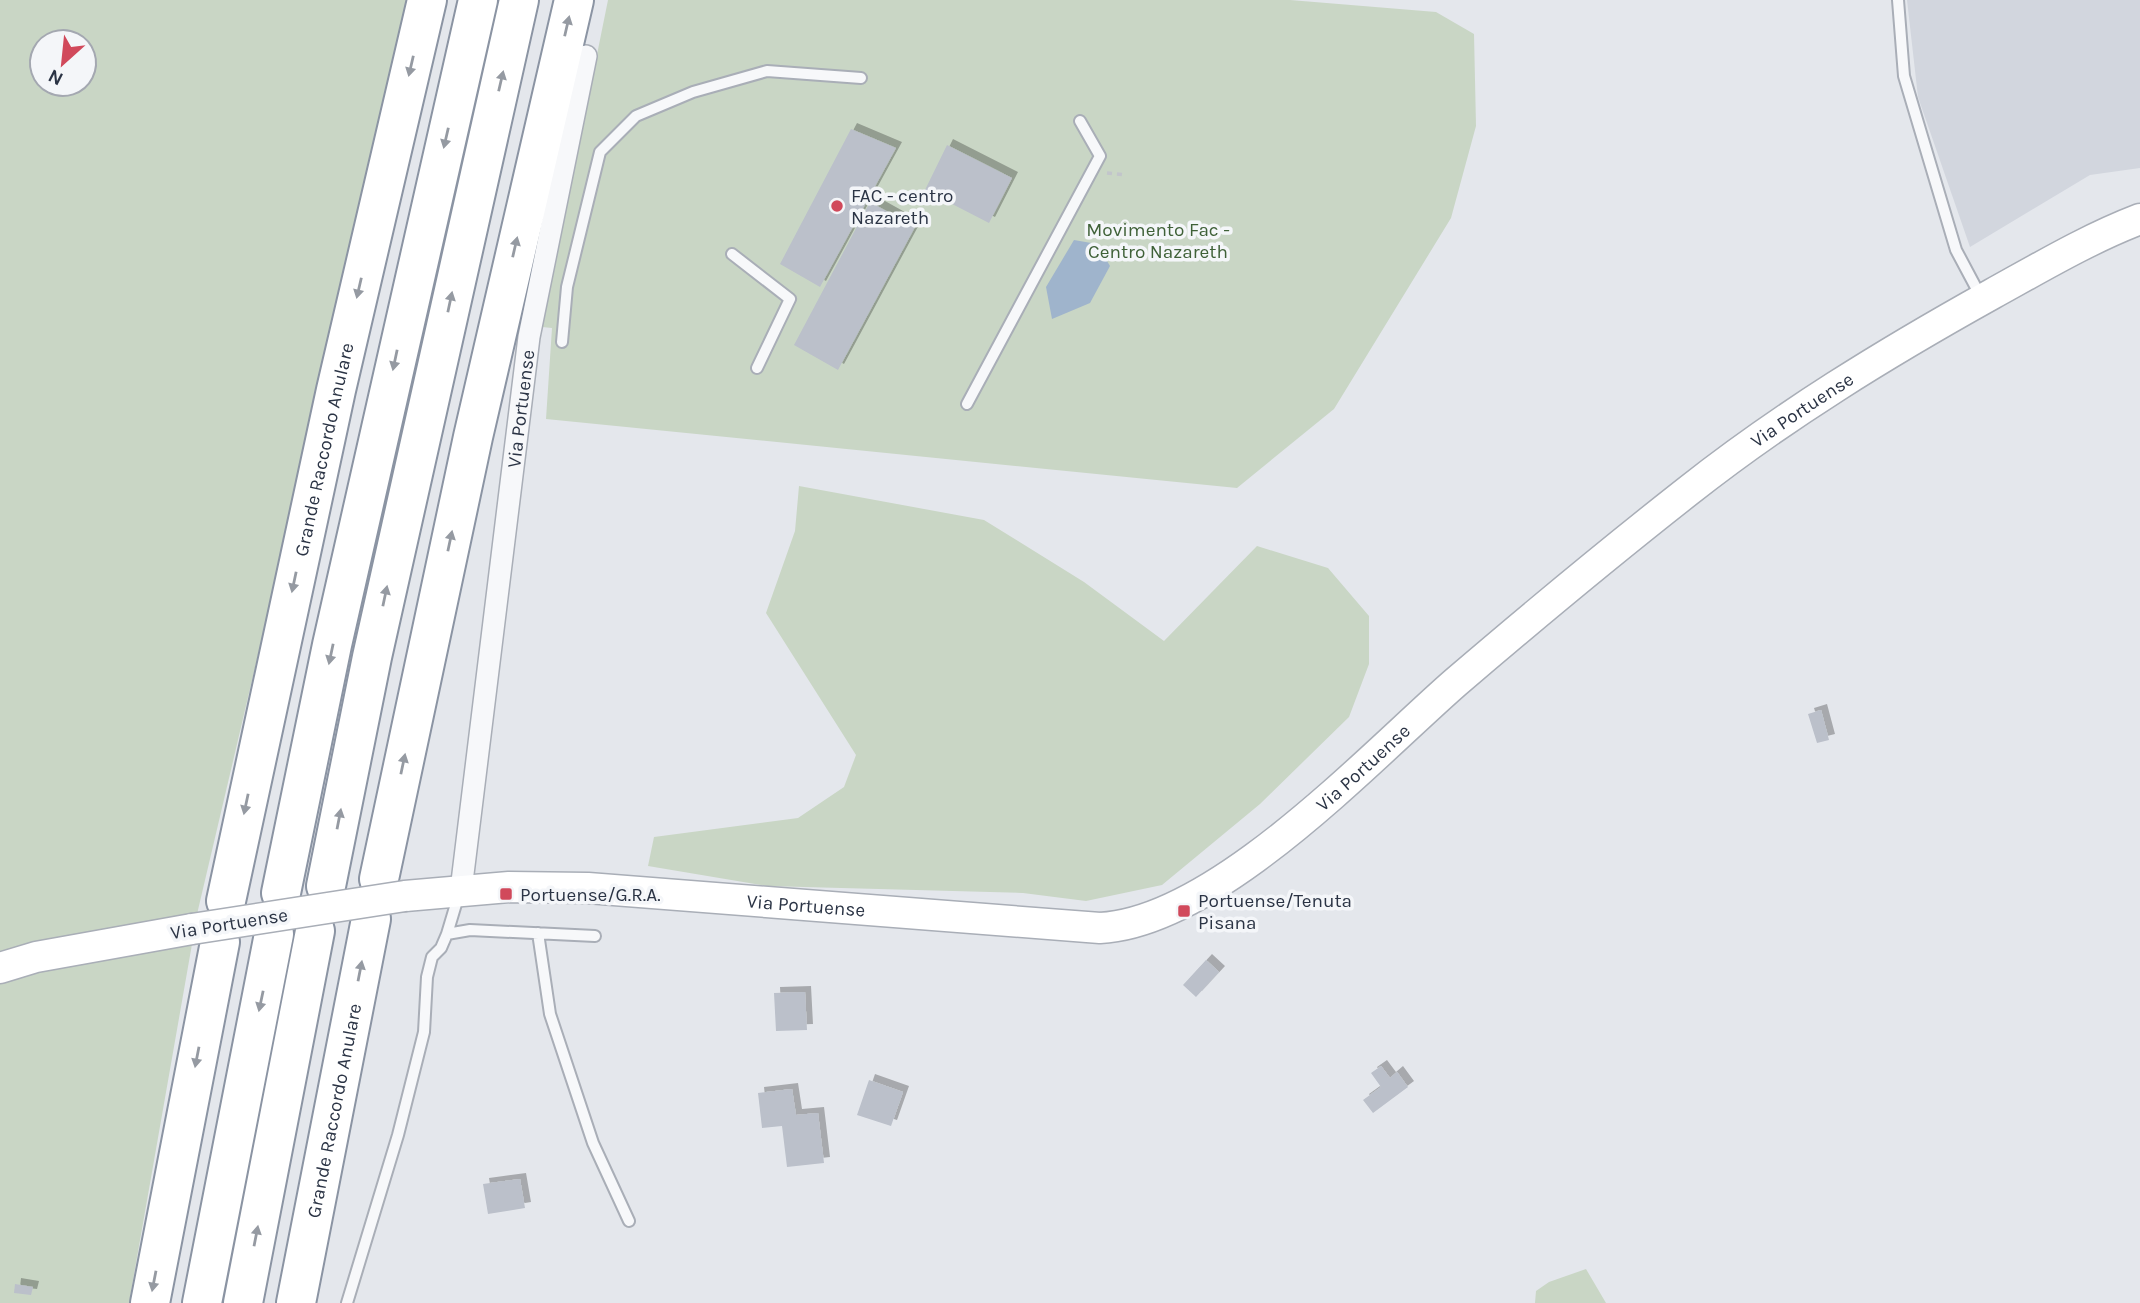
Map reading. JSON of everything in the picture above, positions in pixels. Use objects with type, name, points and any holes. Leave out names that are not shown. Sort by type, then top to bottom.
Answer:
[{"type":"highway","name":"Grande Raccordo Anulare","points":[[226,901],[336,390],[427,0]]},
{"type":"highway","points":[[281,893],[335,632],[478,0]]},
{"type":"highway","points":[[326,886],[375,644],[519,0]]},
{"type":"highway","points":[[392,887],[479,411],[573,0]]},
{"type":"highway","name":"Grande Raccordo Anulare","points":[[296,1303],[371,919]]},
{"type":"highway","points":[[243,1303],[316,932]]},
{"type":"highway","points":[[202,1303],[274,934]]},
{"type":"highway","points":[[150,1303],[206,936]]},
{"type":"main road","name":"Via Portuense","points":[[0,968],[49,954],[206,936],[392,887],[461,890],[509,887],[588,888],[1083,928],[1116,927],[1154,915],[1212,888],[1241,869],[1315,808],[1519,628],[1690,489],[1853,373],[2078,247],[2140,219]]},
{"type":"street","name":"Via Portuense","points":[[461,890],[529,337],[586,56]]},
{"type":"lane","points":[[1898,0],[1904,76],[1956,250],[1983,299]]},
{"type":"lane","points":[[562,342],[567,287],[600,152],[636,116],[694,92],[767,71],[861,78]]},
{"type":"lane","points":[[967,404],[1100,156],[1080,121]]},
{"type":"lane","points":[[732,254],[790,299],[757,368]]},
{"type":"lane","points":[[347,1303],[398,1135],[421,1045],[427,977],[432,957],[441,948],[461,890]]},
{"type":"lane","points":[[447,934],[470,930],[595,936]]},
{"type":"lane","points":[[538,933],[550,1014],[593,1143],[629,1221]]},
{"type":"shaded area","points":[[1907,0],[2140,0],[2140,168],[2090,175],[1970,247],[1918,97]]},
{"type":"green space","points":[[0,0],[412,0],[198,910],[129,1303],[0,1303]]},
{"type":"green space","name":"Movimento Fac - Centro Nazareth","points":[[608,0],[1290,0],[1436,12],[1474,34],[1476,126],[1451,218],[1334,409],[1237,488],[546,419],[552,328],[542,327]]},
{"type":"green space","points":[[799,486],[984,520],[1084,582],[1164,641],[1257,546],[1328,568],[1369,616],[1369,664],[1349,717],[1260,804],[1162,885],[1086,901],[1023,893],[767,886],[648,866],[654,837],[798,818],[844,787],[856,755],[766,613],[795,531]]},
{"type":"green space","points":[[1586,1269],[1606,1303],[1535,1303],[1536,1291],[1549,1282]]},
{"type":"water","points":[[1074,240],[1097,244],[1110,266],[1090,303],[1052,319],[1046,287]]},
{"type":"building","name":"FAC - centro Nazareth","points":[[851,129],[896,148],[820,287],[780,264]]},
{"type":"building","points":[[947,145],[1012,178],[989,223],[925,190]]},
{"type":"building","points":[[870,202],[915,227],[838,370],[794,345]]},
{"type":"building","points":[[1821,710],[1829,740],[1817,743],[1808,714]]},
{"type":"building","points":[[1206,960],[1219,972],[1196,997],[1183,985]]},
{"type":"building","points":[[805,992],[807,1030],[776,1031],[774,993]]},
{"type":"building","points":[[1381,1066],[1390,1078],[1397,1072],[1408,1087],[1373,1113],[1363,1100],[1381,1087],[1371,1073]]},
{"type":"building","points":[[869,1080],[903,1092],[891,1126],[857,1115]]},
{"type":"building","points":[[792,1089],[796,1115],[818,1113],[824,1163],[787,1167],[782,1126],[762,1128],[758,1093]]},
{"type":"building","points":[[520,1179],[525,1208],[488,1214],[483,1184]]},
{"type":"building","points":[[15,1284],[33,1287],[31,1295],[14,1293]]},
{"type":"place","name":"FAC - centro Nazareth","points":[[837,206]]},
{"type":"place","name":"Portuense/G.R.A.","points":[[506,894]]},
{"type":"place","name":"Portuense/Tenuta Pisana","points":[[1184,911]]}]
